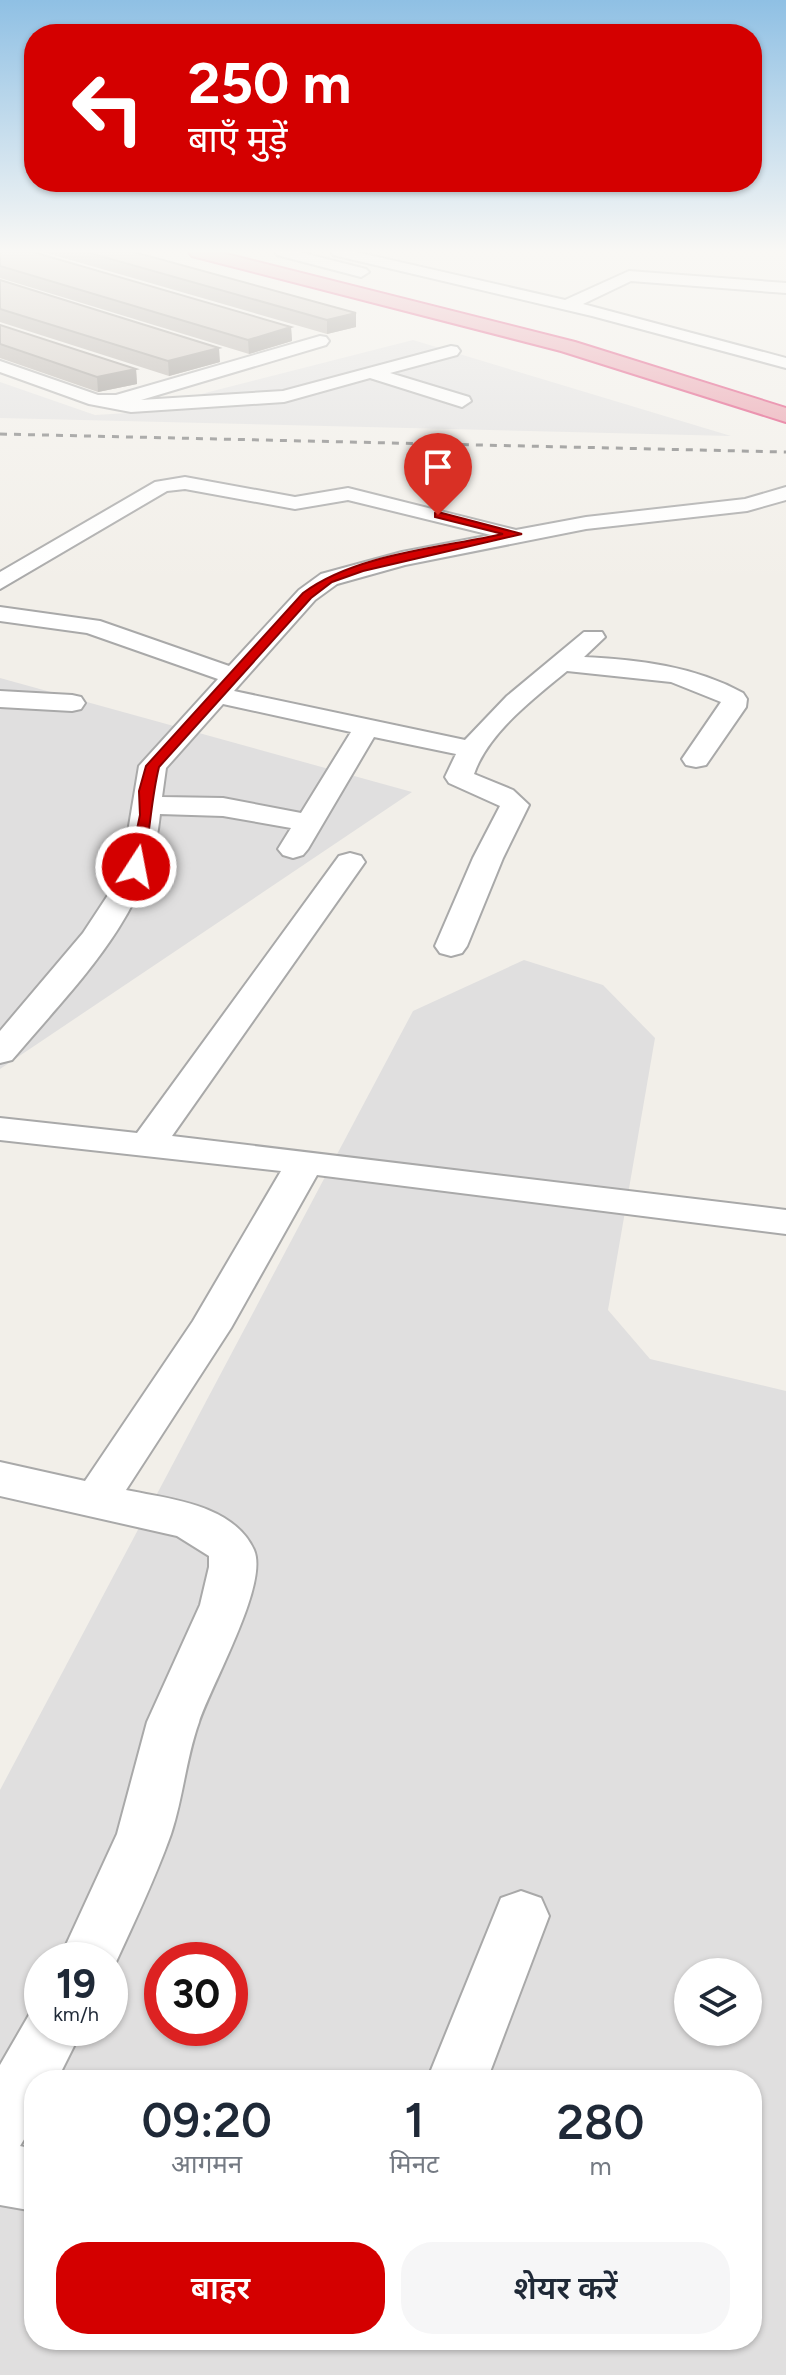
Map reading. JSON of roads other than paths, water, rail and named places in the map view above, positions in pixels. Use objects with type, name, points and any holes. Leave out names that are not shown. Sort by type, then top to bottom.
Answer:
[{"type":"highway","points":[[630,363],[786,415]]},
{"type":"highway","points":[[677,363],[786,395]]},
{"type":"street","points":[[105,402],[126,400],[251,363]]},
{"type":"street","points":[[0,366],[105,402],[131,406],[271,398],[408,363]]},
{"type":"street","points":[[371,373],[462,401]]},
{"type":"street","points":[[143,377],[172,386]]},
{"type":"street","points":[[0,582],[148,494],[174,484],[202,485],[295,503],[348,494],[517,534]]},
{"type":"street","points":[[0,1053],[120,907],[136,867],[146,791],[153,766],[307,595],[329,579],[360,568],[517,534],[747,505],[786,493]]},
{"type":"street","points":[[0,614],[91,626],[225,686],[367,727],[474,750]]},
{"type":"street","points":[[451,946],[488,858],[515,805],[510,798],[468,784],[459,777],[460,771],[520,696],[593,637]]},
{"type":"street","points":[[561,663],[605,665],[684,678],[734,699],[733,707],[696,759]]},
{"type":"street","points":[[0,699],[72,703]]},
{"type":"street","points":[[293,849],[367,727]]},
{"type":"street","points":[[146,805],[223,807],[309,823]]},
{"type":"street","points":[[147,1145],[350,862]]},
{"type":"street","points":[[0,1129],[305,1162],[786,1222]]},
{"type":"street","points":[[96,1500],[210,1328],[305,1162]]},
{"type":"street","points":[[0,1479],[189,1521],[222,1539],[232,1553],[233,1567],[224,1605],[173,1722],[144,1834],[96,1942]]},
{"type":"street","points":[[461,2070],[521,1916]]},
{"type":"street","points":[[30,2070],[44,2046]]},
{"type":"street","points":[[0,2124],[24,2081]]},
{"type":"street","points":[[0,2174],[24,2178]]},
{"type":"railway","points":[[0,434],[786,452]]}]
